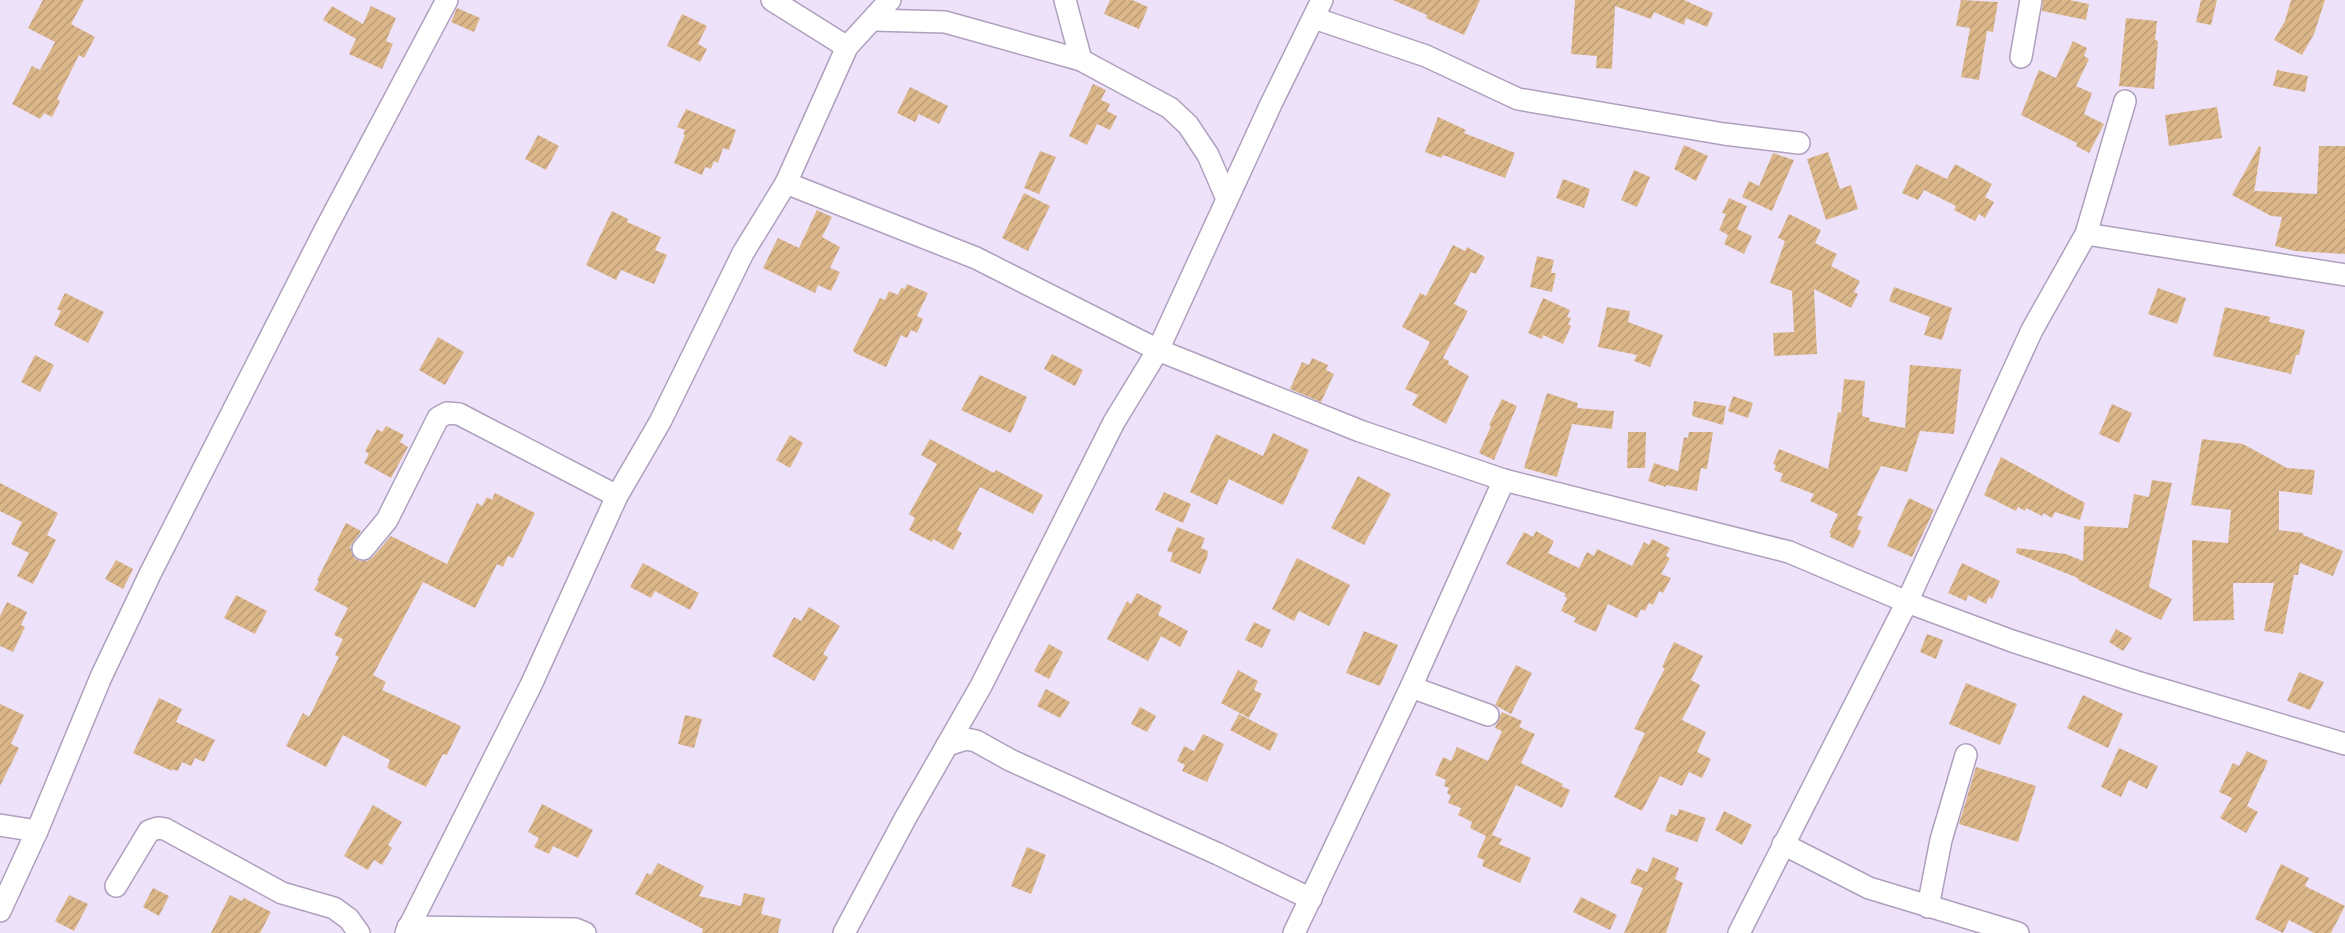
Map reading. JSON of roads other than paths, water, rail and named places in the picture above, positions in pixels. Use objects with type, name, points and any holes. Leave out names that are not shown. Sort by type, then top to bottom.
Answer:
[{"type":"street","points":[[0,911],[37,831],[101,677],[151,572],[325,230],[447,0]]},
{"type":"street","points":[[772,0],[847,47]]},
{"type":"street","points":[[585,933],[575,929],[407,930],[531,686],[617,496],[660,422],[744,253],[786,183],[847,47],[890,0]]},
{"type":"street","points":[[1065,0],[1081,60]]},
{"type":"street","points":[[2021,57],[2031,0]]},
{"type":"street","points":[[844,933],[900,826],[947,745],[1030,591],[1114,422],[1158,350],[1318,9],[1518,99],[1724,134],[1799,143]]},
{"type":"street","points":[[873,20],[945,22],[1081,60],[1170,108],[1188,125],[1208,155],[1227,199]]},
{"type":"street","points":[[1739,933],[1907,602],[2032,330],[2086,234],[2125,101]]},
{"type":"street","points":[[786,183],[976,258],[1158,350],[1360,431],[1504,480],[1789,552],[1907,602],[2012,641],[2137,682],[2345,744]]},
{"type":"street","points":[[2086,234],[2345,275]]},
{"type":"street","points":[[363,549],[387,520],[438,418],[447,413],[459,414],[491,429],[617,496]]},
{"type":"street","points":[[1294,933],[1411,687],[1504,480]]},
{"type":"street","points":[[1411,687],[1488,716]]},
{"type":"street","points":[[947,745],[966,739],[976,741],[1010,760],[1218,854],[1311,899]]},
{"type":"street","points":[[1928,907],[1941,840],[1966,755]]},
{"type":"street","points":[[0,825],[37,831]]},
{"type":"street","points":[[116,886],[149,831],[158,828],[165,829],[282,893],[334,908],[349,919],[359,933]]},
{"type":"street","points":[[1783,844],[1869,888],[2018,933]]}]
